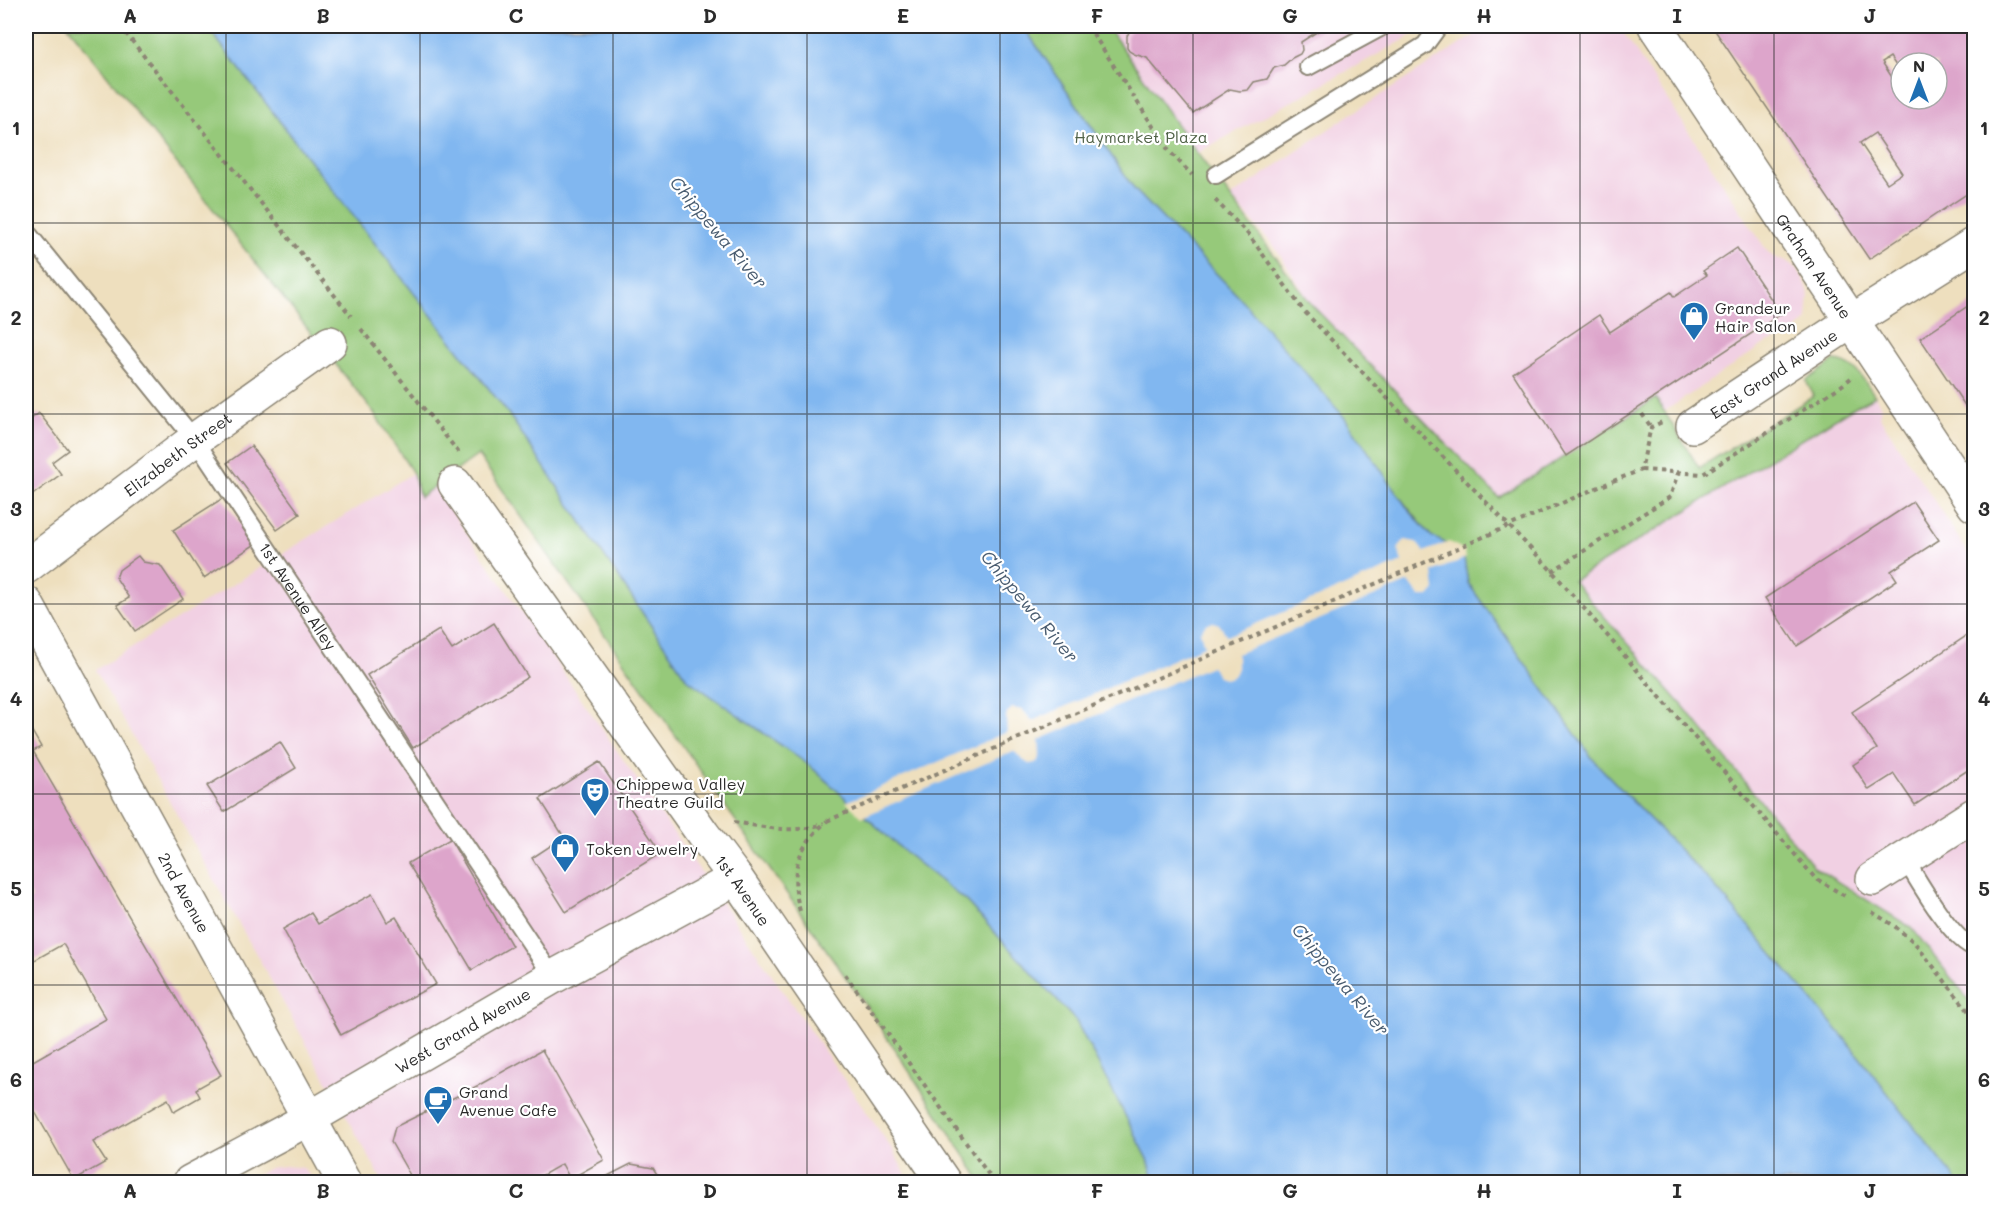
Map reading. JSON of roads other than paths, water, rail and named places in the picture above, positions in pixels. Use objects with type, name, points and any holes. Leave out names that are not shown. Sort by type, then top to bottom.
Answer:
[{"type":"street","name":"Graham Avenue","points":[[1655,26],[1974,505]]},
{"type":"street","name":"East Grand Avenue","points":[[1693,426],[1974,244]]},
{"type":"street","name":"Elizabeth Street","points":[[26,567],[195,440],[330,343]]},
{"type":"street","name":"1st Avenue","points":[[455,483],[736,878],[944,1182]]},
{"type":"street","name":"2nd Avenue","points":[[26,603],[344,1182]]},
{"type":"street","points":[[1864,896],[1905,859],[1974,815]]},
{"type":"street","name":"West Grand Avenue","points":[[190,1182],[310,1118],[553,977],[736,878]]},
{"type":"lane","points":[[1308,67],[1384,26]]},
{"type":"lane","points":[[1216,175],[1425,45],[1439,26]]},
{"type":"lane","name":"1st Avenue Alley","points":[[26,231],[195,440],[553,977]]},
{"type":"lane","points":[[1905,859],[1931,901],[1957,936],[1969,946],[1974,947]]},
{"type":"water","name":"Chippewa River","points":[[207,26],[1023,26],[1134,189],[1238,296],[1345,418],[1408,509],[1431,536],[1463,552],[1468,583],[1595,762],[1714,886],[1845,1039],[1958,1182],[1155,1182],[1148,1159],[1076,1021],[967,902],[906,853],[809,765],[687,679],[508,413]]},
{"type":"place","name":"Grandeur Hair Salon","points":[[1694,342]]},
{"type":"place","name":"Chippewa Valley Theatre Guild","points":[[595,818]]},
{"type":"place","name":"Token Jewelry","points":[[565,874]]},
{"type":"place","name":"Grand Avenue Cafe","points":[[438,1126]]},
{"type":"park label","name":"Haymarket Plaza","points":[[1141,136]]}]
